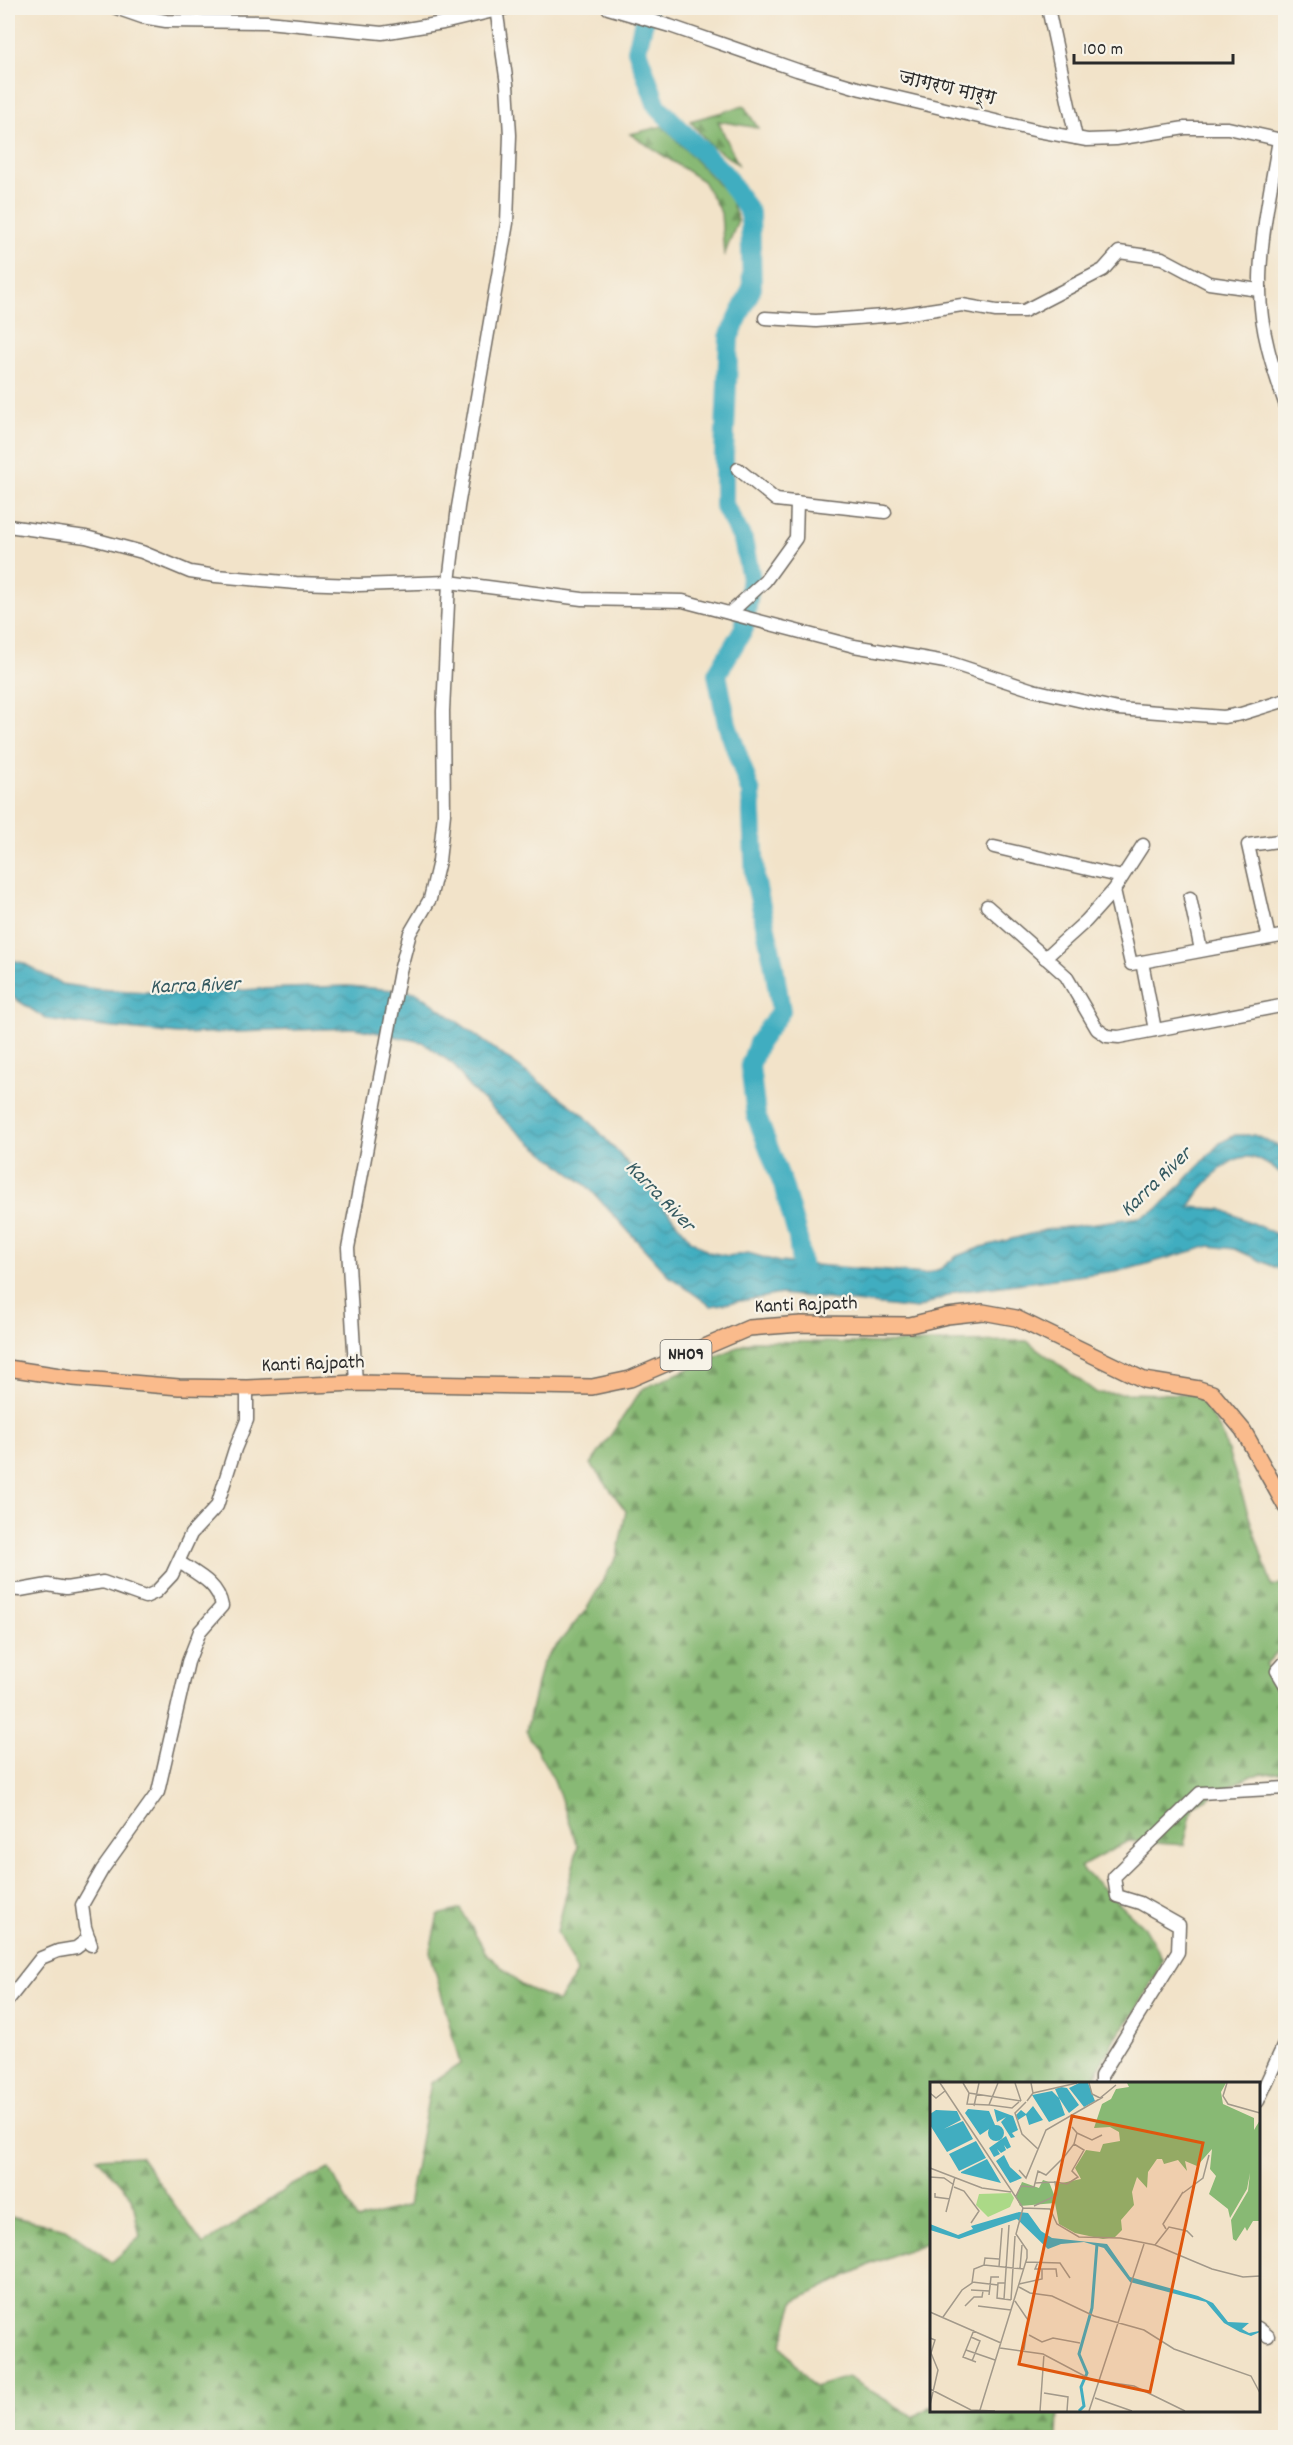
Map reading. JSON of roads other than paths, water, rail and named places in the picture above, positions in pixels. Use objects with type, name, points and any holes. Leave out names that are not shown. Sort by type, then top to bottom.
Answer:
[{"type":"main road","name":"Kanti Rajpath","points":[[8,1368],[73,1378],[167,1386],[247,1388],[356,1383],[592,1387],[630,1379],[749,1328],[801,1324],[910,1325],[947,1316],[983,1312],[1025,1322],[1144,1380],[1212,1393],[1243,1430],[1286,1507]]},
{"type":"street","points":[[116,8],[142,17],[166,21],[267,22],[382,33],[443,22],[500,8],[510,135],[507,223],[458,507],[449,582],[443,711],[444,814],[439,861],[430,898],[410,933],[400,971],[348,1248],[356,1383]]},
{"type":"street","name":"जागरण मार्ग","points":[[608,8],[861,89],[1076,138],[1116,139],[1185,128],[1228,128],[1282,140]]},
{"type":"street","points":[[1048,8],[1076,138]]},
{"type":"street","points":[[1282,140],[1266,220],[1260,290],[1269,354],[1286,406]]},
{"type":"street","points":[[765,318],[816,321],[897,315],[962,305],[996,311],[1024,311],[1102,270],[1119,252],[1162,258],[1209,283],[1260,290]]},
{"type":"street","points":[[738,469],[776,500],[885,512]]},
{"type":"street","points":[[734,614],[765,581],[796,538],[797,502]]},
{"type":"street","points":[[8,526],[86,537],[142,552],[190,572],[216,576],[296,584],[358,585],[449,582],[582,599],[683,601],[854,646],[951,663],[1033,690],[1118,710],[1224,717],[1286,700]]},
{"type":"street","points":[[1269,938],[1248,845],[1286,840]]},
{"type":"street","points":[[1046,958],[1086,921],[1114,890],[1143,845]]},
{"type":"street","points":[[994,847],[1122,877]]},
{"type":"street","points":[[1114,890],[1131,964],[1286,935]]},
{"type":"street","points":[[1190,898],[1201,950]]},
{"type":"street","points":[[987,906],[1066,976],[1097,1029],[1107,1036],[1119,1036],[1286,1005]]},
{"type":"street","points":[[1142,962],[1155,1029]]},
{"type":"street","points":[[8,1589],[20,1590],[48,1585],[66,1588],[103,1582],[145,1597],[156,1592],[172,1575],[191,1534],[217,1506],[247,1420],[247,1388]]},
{"type":"street","points":[[8,2000],[41,1958],[58,1951],[76,1948],[90,1941],[85,1927],[82,1905],[102,1870],[158,1791],[188,1662],[200,1631],[222,1606],[220,1593],[207,1580],[179,1562]]},
{"type":"street","points":[[1286,1661],[1277,1671],[1286,1686]]},
{"type":"street","points":[[1101,2082],[1101,2076],[1178,1952],[1179,1925],[1140,1903],[1117,1896],[1114,1877],[1200,1793],[1286,1788]]},
{"type":"street","points":[[1260,2097],[1286,2040]]},
{"type":"water","points":[[8,959],[23,963],[61,984],[96,989],[180,994],[348,986],[417,992],[583,1114],[632,1168],[691,1240],[709,1252],[728,1256],[748,1253],[779,1262],[925,1274],[940,1269],[957,1256],[1045,1230],[1140,1217],[1158,1209],[1220,1143],[1235,1135],[1254,1135],[1285,1149],[1285,1176],[1257,1159],[1247,1157],[1237,1159],[1227,1164],[1209,1181],[1189,1207],[1221,1209],[1285,1238],[1285,1272],[1235,1249],[1210,1246],[1129,1269],[955,1292],[917,1309],[781,1294],[711,1306],[669,1276],[588,1187],[521,1135],[469,1087],[454,1065],[422,1042],[354,1028],[179,1034],[46,1019],[8,994]]},
{"type":"waterway","points":[[647,8],[637,50],[657,106],[725,175],[750,213],[752,288],[729,337],[724,505],[743,540],[751,578],[744,628],[717,674],[727,724],[751,793],[755,879],[773,961],[781,1011],[758,1043],[750,1066],[756,1115],[783,1185],[798,1238],[803,1280]]},
{"type":"water label","name":"Karra River","points":[[195,987]]},
{"type":"water label","name":"Karra River","points":[[1157,1183]]},
{"type":"water label","name":"Karra River","points":[[659,1197]]}]
